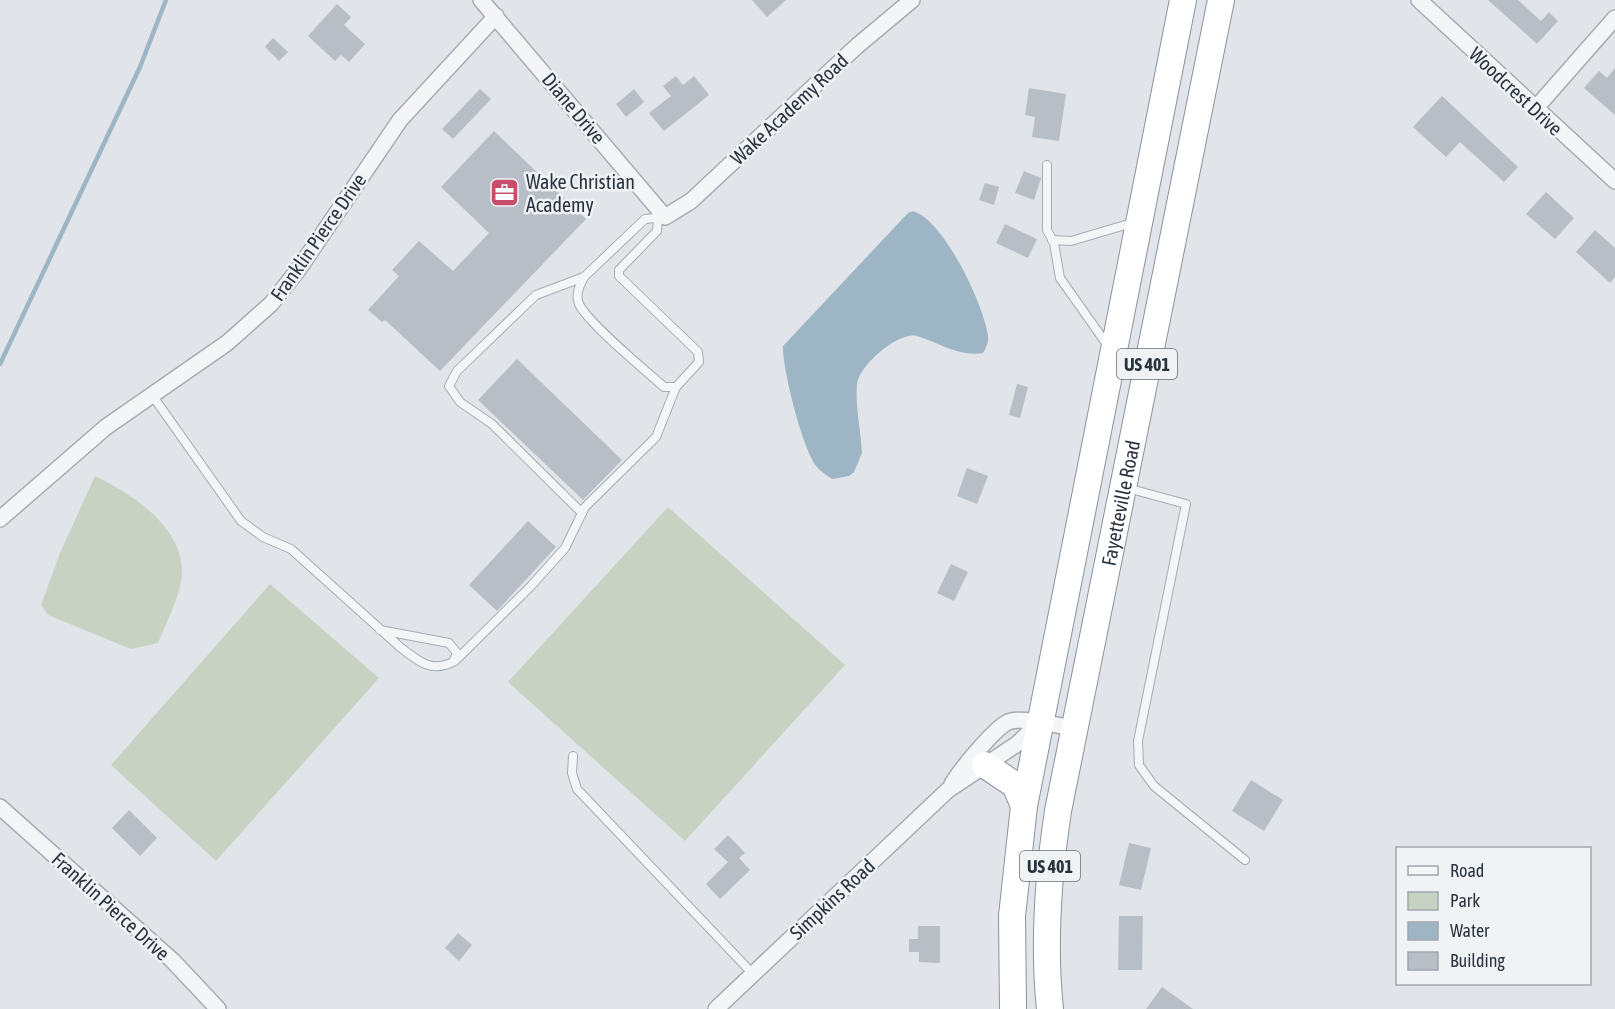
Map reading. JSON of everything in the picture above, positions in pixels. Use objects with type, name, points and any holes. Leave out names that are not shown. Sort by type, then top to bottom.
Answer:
[{"type":"highway","name":"Fayetteville Road","points":[[1013,1009],[1012,916],[1024,806],[1183,0]]},
{"type":"highway","name":"Fayetteville Road","points":[[1050,1009],[1047,965],[1050,861],[1073,728],[1221,0]]},
{"type":"highway","points":[[985,765],[1015,785],[1024,806]]},
{"type":"street","name":"Diane Drive","points":[[482,0],[661,217]]},
{"type":"street","name":"Woodcrest Drive","points":[[1419,0],[1615,182]]},
{"type":"street","name":"Wake Academy Road","points":[[661,217],[691,201],[908,1]]},
{"type":"street","name":"Franklin Pierce Drive","points":[[0,519],[106,427],[226,343],[272,304],[298,270],[400,120],[496,16]]},
{"type":"street","points":[[1535,110],[1615,18]]},
{"type":"street","name":"Simpkins Road","points":[[948,790],[964,764],[1008,722],[1020,720],[1073,728]]},
{"type":"street","name":"Simpkins Road","points":[[716,1009],[948,790],[1017,744],[1039,723]]},
{"type":"street","name":"Franklin Pierce Drive","points":[[0,807],[172,961],[218,1009]]},
{"type":"lane","points":[[1047,165],[1047,230],[1052,240],[1060,278],[1112,352]]},
{"type":"lane","points":[[152,395],[241,521],[263,537],[291,549],[408,654],[430,668],[442,667],[453,662],[500,619],[558,556],[582,513],[656,437],[676,387],[699,362],[698,352],[618,276],[619,270],[657,231],[661,217],[645,219],[584,277],[577,290],[579,303],[590,318],[664,387],[676,387]]},
{"type":"lane","points":[[1052,240],[1071,241],[1139,221]]},
{"type":"lane","points":[[582,513],[492,424],[460,402],[449,386],[457,371],[536,296],[584,277]]},
{"type":"lane","points":[[1122,487],[1186,504],[1138,741],[1139,765],[1154,786],[1245,860]]},
{"type":"lane","points":[[380,630],[449,643],[457,653],[453,662]]},
{"type":"lane","points":[[573,756],[572,773],[577,789],[753,974]]},
{"type":"green space","points":[[95,476],[127,494],[158,519],[170,533],[178,550],[182,568],[180,587],[158,643],[131,649],[48,615],[41,605],[60,553]]},
{"type":"green space","points":[[668,507],[845,665],[685,841],[508,682]]},
{"type":"green space","points":[[270,584],[379,678],[216,861],[111,765]]},
{"type":"water","points":[[913,211],[925,218],[937,230],[961,265],[985,322],[987,345],[983,353],[965,353],[917,336],[909,336],[890,344],[881,351],[865,368],[857,384],[862,453],[854,472],[849,476],[832,479],[817,467],[811,458],[790,390],[783,346],[908,213]]},
{"type":"building","points":[[752,0],[786,0],[767,17]]},
{"type":"building","points":[[1488,0],[1518,0],[1541,21],[1549,12],[1558,21],[1537,44]]},
{"type":"building","points":[[337,4],[351,17],[344,25],[365,44],[349,62],[341,55],[335,61],[308,36]]},
{"type":"building","points":[[273,38],[288,52],[279,61],[265,47]]},
{"type":"building","points":[[1615,68],[1615,115],[1584,88],[1599,71],[1607,78]]},
{"type":"building","points":[[676,76],[683,85],[694,76],[709,95],[664,131],[649,113],[671,96],[663,86]]},
{"type":"building","points":[[1029,88],[1066,94],[1059,141],[1032,137],[1035,117],[1025,115]]},
{"type":"building","points":[[480,89],[491,99],[453,139],[442,129]]},
{"type":"building","points":[[634,89],[644,102],[626,117],[616,104]]},
{"type":"building","points":[[1442,96],[1518,167],[1504,182],[1460,142],[1446,157],[1413,127]]},
{"type":"building","points":[[494,131],[586,219],[440,371],[385,320],[382,322],[368,310],[399,276],[392,270],[419,241],[453,271],[489,233],[441,187]]},
{"type":"building","points":[[1024,171],[1041,178],[1034,200],[1015,193]]},
{"type":"building","points":[[985,183],[999,187],[994,205],[979,200]]},
{"type":"building","points":[[1546,192],[1574,218],[1555,239],[1526,214]]},
{"type":"building","points":[[1005,224],[1037,239],[1028,258],[996,243]]},
{"type":"building","points":[[1595,230],[1615,248],[1615,277],[1610,283],[1576,252]]},
{"type":"building","points":[[517,359],[622,460],[583,500],[478,400]]},
{"type":"building","points":[[1017,384],[1028,387],[1020,418],[1009,415]]},
{"type":"building","points":[[967,468],[988,476],[977,504],[957,496]]},
{"type":"building","points":[[528,521],[556,547],[497,611],[469,585]]},
{"type":"building","points":[[951,564],[968,572],[954,601],[937,593]]},
{"type":"building","points":[[1251,780],[1283,800],[1264,831],[1232,811]]},
{"type":"building","points":[[129,810],[157,838],[140,856],[112,828]]},
{"type":"building","points":[[728,835],[745,853],[739,858],[750,870],[720,899],[706,884],[728,862],[714,849]]},
{"type":"building","points":[[1129,843],[1151,848],[1141,890],[1119,885]]},
{"type":"building","points":[[1119,916],[1143,916],[1142,970],[1118,970]]},
{"type":"building","points":[[918,926],[940,926],[940,963],[919,962],[919,952],[909,952],[909,939],[918,939]]},
{"type":"building","points":[[458,933],[472,945],[459,961],[445,948]]},
{"type":"building","points":[[1162,987],[1193,1009],[1146,1009]]},
{"type":"waterway","points":[[0,364],[140,67],[166,0]]},
{"type":"place","name":"Wake Christian Academy","points":[[505,193]]}]
